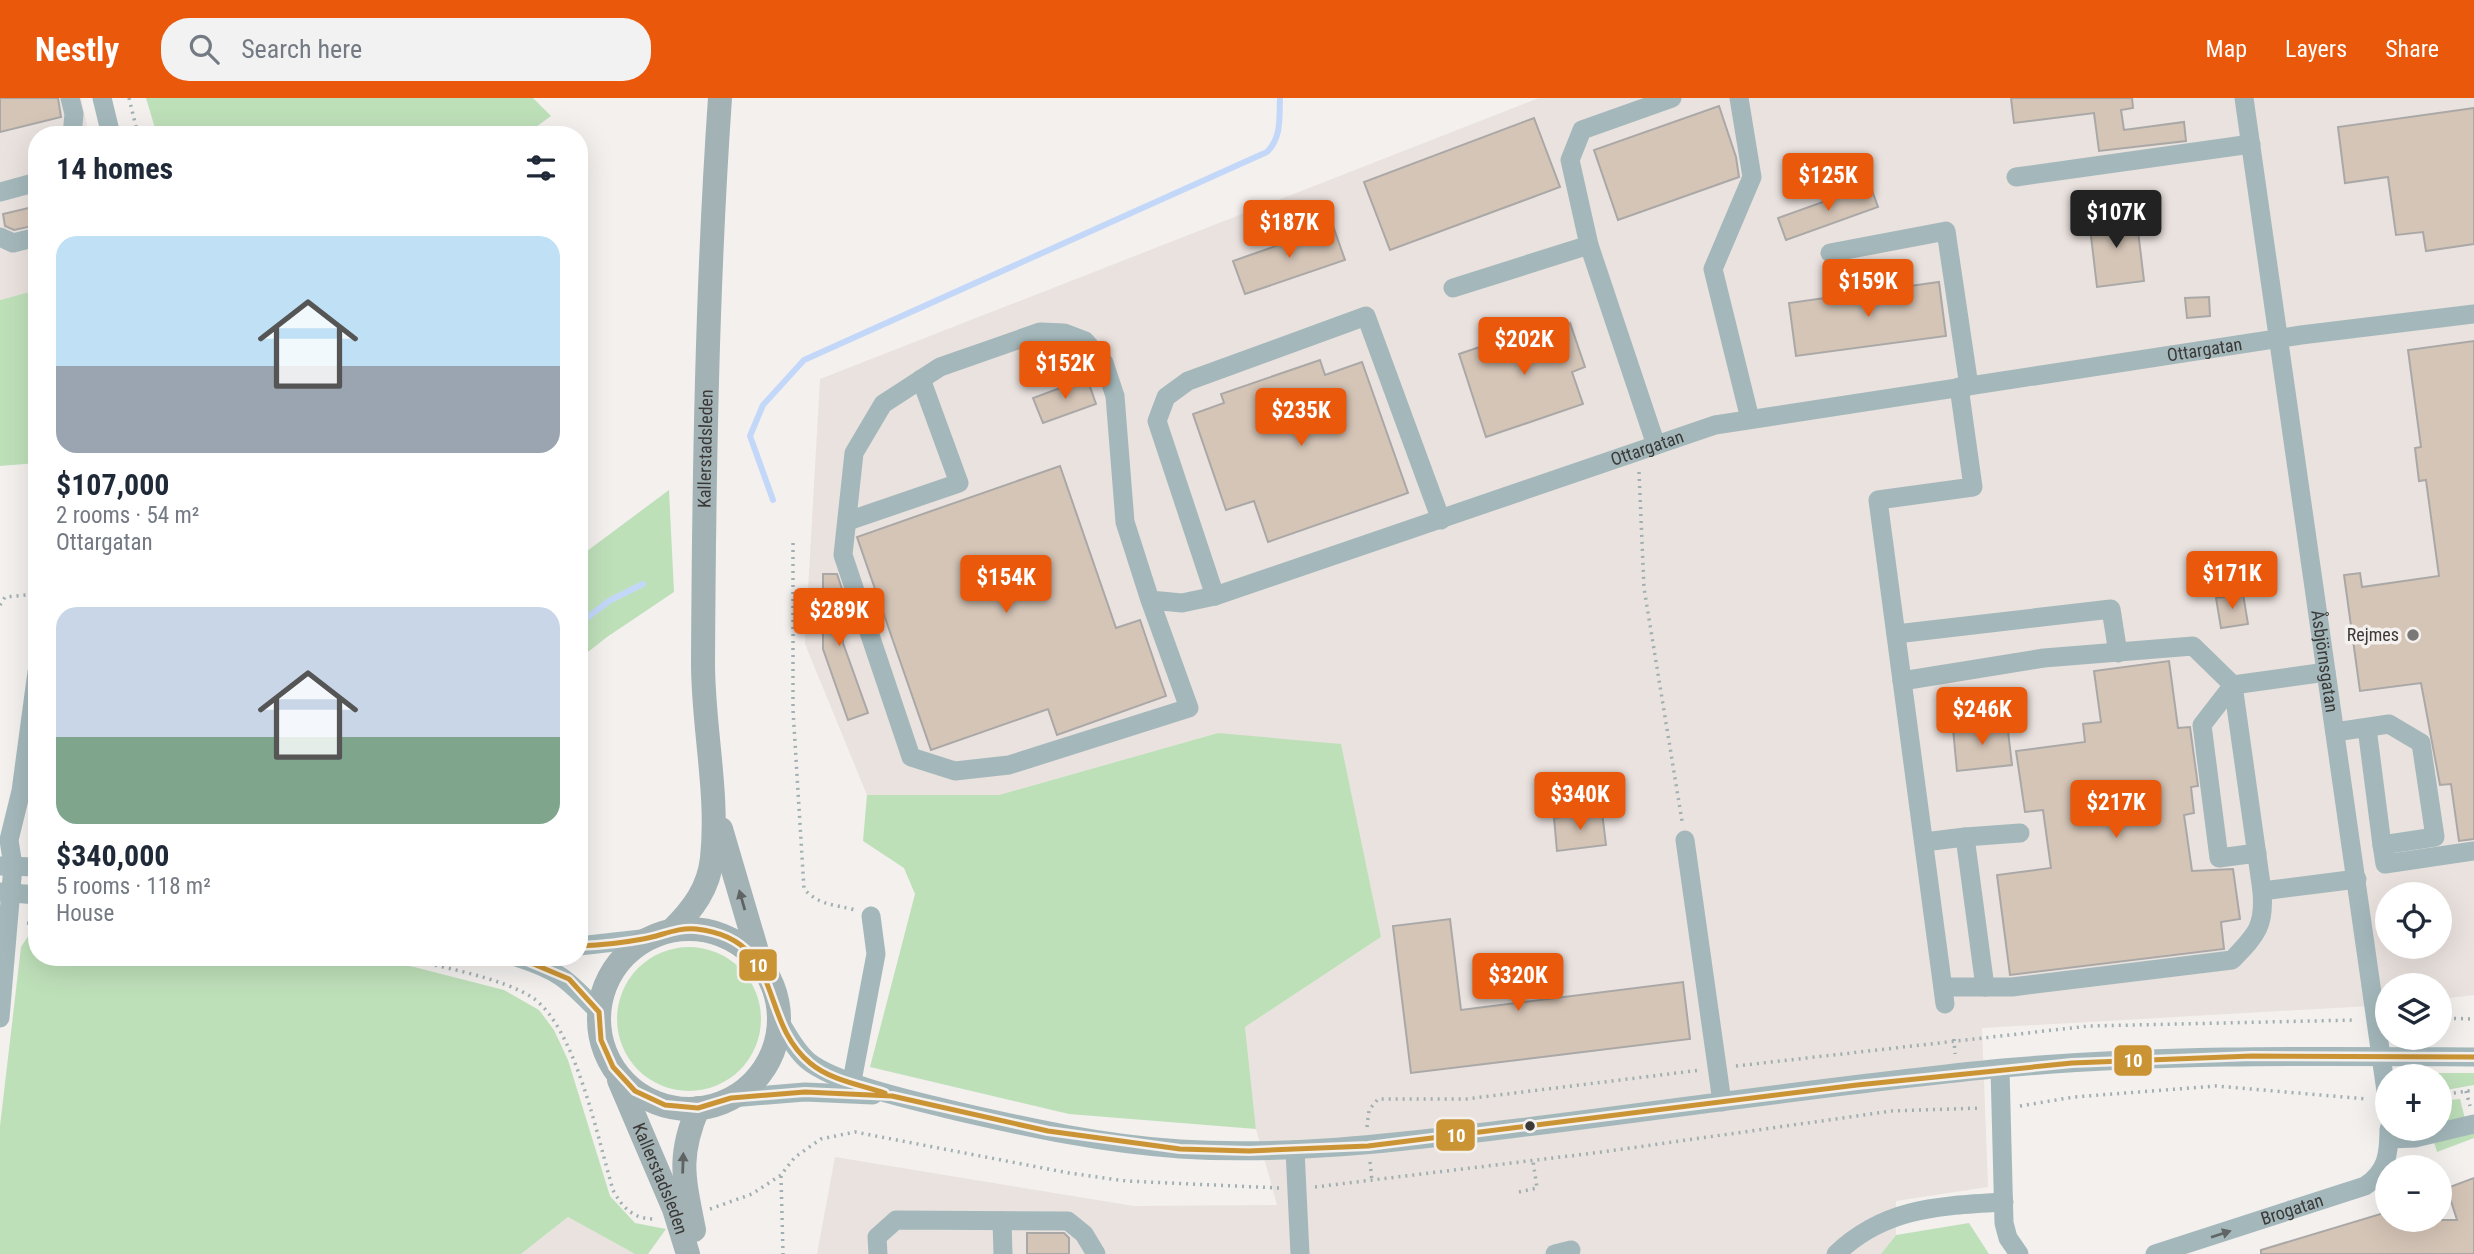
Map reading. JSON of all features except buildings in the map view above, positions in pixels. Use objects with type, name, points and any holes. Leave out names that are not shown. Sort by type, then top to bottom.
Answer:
[{"type":"main road","name":"Kallerstadsleden","points":[[661,934],[692,910],[705,888],[712,859],[713,801],[704,680],[704,590],[709,344],[720,98]]},
{"type":"main road","name":"Kallerstadsleden","points":[[713,801],[761,966]]},
{"type":"main road","points":[[698,929],[722,935],[744,948],[761,966],[774,991],[778,1019],[775,1043],[765,1065],[750,1084],[731,1098],[698,1108],[681,1108],[649,1099],[635,1091],[613,1067],[601,1040],[599,1012],[601,997],[614,968],[624,956],[661,934],[698,929]]},
{"type":"main road","name":"Kallerstadsleden","points":[[613,1067],[664,1185],[688,1254]]},
{"type":"main road","name":"Kallerstadsleden","points":[[698,1108],[684,1146],[683,1173],[698,1254]]},
{"type":"street","points":[[70,98],[74,114],[73,126]]},
{"type":"street","points":[[102,98],[109,126]]},
{"type":"street","points":[[1647,448],[1589,245],[1570,160],[1582,130],[1672,98]]},
{"type":"street","points":[[1739,98],[1752,177],[1713,269],[1750,419]]},
{"type":"street","name":"Åsbjörnsgatan","points":[[2244,98],[2375,1012]]},
{"type":"street","points":[[2016,177],[2251,144]]},
{"type":"street","points":[[0,191],[28,184]]},
{"type":"street","points":[[1830,253],[1946,231],[1973,487],[1878,500],[1902,681],[1924,842],[1944,995],[1985,987],[2012,987],[2232,960],[2254,937],[2264,914],[2233,685],[2193,646],[2044,658],[1902,681]]},
{"type":"street","points":[[0,237],[13,243],[28,239]]},
{"type":"street","points":[[1453,288],[1589,245]]},
{"type":"street","name":"Ottargatan","points":[[1150,600],[1182,603],[1215,596],[1715,425],[2279,339],[2474,314]]},
{"type":"street","points":[[1215,596],[1157,421],[1166,397],[1188,381],[1366,316],[1441,520]]},
{"type":"street","points":[[1040,332],[1064,333],[1084,341],[1104,363],[1115,396],[1125,522],[1189,708],[1009,765],[955,771],[911,757],[844,555],[853,453],[883,404],[921,379],[940,367],[1040,332]]},
{"type":"street","points":[[848,521],[959,483],[921,379]]},
{"type":"street","points":[[1896,634],[2111,609],[2118,653]]},
{"type":"street","points":[[2256,853],[2219,858],[2202,725],[2233,685],[2326,672]]},
{"type":"street","points":[[2335,732],[2389,724],[2421,743],[2435,837],[2382,845]]},
{"type":"street","points":[[2367,728],[2385,864],[2474,851]]},
{"type":"street","points":[[0,1018],[9,840],[21,792],[28,740]]},
{"type":"street","points":[[1924,842],[2020,833]]},
{"type":"street","points":[[1965,837],[1985,987]]},
{"type":"street","points":[[1685,841],[1722,1102]]},
{"type":"street","points":[[7,866],[28,867]]},
{"type":"street","points":[[2262,891],[2357,879]]},
{"type":"street","points":[[6,893],[28,894]]},
{"type":"street","points":[[852,1081],[876,954],[872,916]]},
{"type":"street","points":[[588,945],[661,934]]},
{"type":"street","points":[[542,966],[569,979],[599,1012]]},
{"type":"street","points":[[778,1019],[810,1063],[892,1096],[1048,1131],[1111,1142],[1181,1149],[1295,1150],[1368,1146],[2000,1069],[2152,1058],[2474,1058]]},
{"type":"street","name":"Åsbjörnsgatan","points":[[2380,1050],[2381,1057]]},
{"type":"street","points":[[2381,1057],[2382,1064]]},
{"type":"street","points":[[2000,1069],[2004,1202],[2008,1238],[2019,1254]]},
{"type":"street","points":[[731,1098],[806,1092],[892,1096]]},
{"type":"street","points":[[2452,1129],[2474,1124]]},
{"type":"street","name":"Brogatan","points":[[2155,1254],[2365,1186],[2383,1171],[2388,1141]]},
{"type":"street","points":[[1295,1150],[1300,1254]]},
{"type":"street","points":[[1836,1254],[1853,1237],[1888,1217],[1927,1208],[2004,1202]]},
{"type":"street","points":[[878,1254],[877,1237],[897,1220],[1068,1222],[1084,1234],[1096,1254]]},
{"type":"street","points":[[1002,1221],[1003,1254]]},
{"type":"path","points":[[129,98],[136,126]]},
{"type":"path","points":[[1647,448],[1644,588],[1685,841]]},
{"type":"path","points":[[793,543],[793,710],[804,889],[814,900],[829,906],[851,908],[872,916]]},
{"type":"path","points":[[0,605],[5,597],[28,595]]},
{"type":"path","points":[[429,966],[514,988],[534,999],[548,1012],[574,1060],[613,1190],[622,1206],[635,1216],[664,1219]]},
{"type":"path","points":[[2452,1018],[2474,1019]]},
{"type":"path","points":[[1372,1181],[1367,1117],[1378,1099],[1466,1099],[2089,1026],[2375,1019]]},
{"type":"path","points":[[2452,1093],[2474,1090]]},
{"type":"path","points":[[1519,1192],[1537,1188],[1533,1161]]},
{"type":"path","points":[[705,1211],[752,1194],[781,1175],[783,1254]]},
{"type":"shaded area","points":[[0,98],[81,98],[87,126],[28,126],[28,292],[0,300]]},
{"type":"shaded area","points":[[1539,98],[2474,98],[2474,995],[2452,998],[2452,973],[2375,973],[2375,1006],[1982,1028],[1988,1187],[1896,1201],[1896,1235],[1881,1254],[817,1254],[835,1157],[1134,1206],[1277,1205],[1256,1129],[1245,1027],[1381,937],[1218,733],[999,795],[867,795],[805,644],[820,379]]},
{"type":"shaded area","points":[[568,1217],[635,1254],[521,1254]]},
{"type":"green space","points":[[146,98],[533,98],[551,116],[537,126],[154,126]]},
{"type":"green space","points":[[28,292],[28,464],[0,466],[0,300]]},
{"type":"green space","points":[[669,490],[674,592],[588,652],[588,550]]},
{"type":"green space","points":[[1218,733],[1341,744],[1381,937],[1245,1027],[1256,1129],[1069,1114],[870,1067],[915,894],[904,868],[863,841],[867,795],[999,795]]},
{"type":"green space","points":[[28,936],[28,966],[408,966],[504,990],[539,1010],[554,1030],[568,1060],[610,1196],[635,1223],[666,1229],[648,1254],[635,1254],[568,1217],[521,1254],[0,1254],[0,1126],[21,947]]},
{"type":"green space","points":[[689,947],[716,953],[740,968],[755,992],[761,1019],[755,1046],[740,1070],[716,1085],[689,1091],[662,1085],[638,1070],[623,1046],[617,1019],[623,992],[638,968],[662,953]]},
{"type":"green space","points":[[2452,1073],[2474,1073],[2474,1085],[2452,1089]]},
{"type":"green space","points":[[2460,1099],[2465,1119],[2452,1123],[2452,1100]]},
{"type":"green space","points":[[2474,1132],[2474,1138],[2437,1152],[2434,1142],[2452,1141],[2452,1138]]},
{"type":"green space","points":[[1969,1223],[1989,1254],[1881,1254],[1896,1235]]},
{"type":"waterway","points":[[773,500],[750,436],[763,405],[804,360],[1267,152],[1277,134],[1280,98]]},
{"type":"waterway","points":[[588,617],[609,601],[643,584]]},
{"type":"transit line","name":"10","points":[[588,945],[650,938],[689,929],[725,936],[744,948],[758,964],[782,1025],[794,1045],[810,1063],[836,1078],[885,1093]]},
{"type":"transit line","name":"10","points":[[538,966],[569,979],[599,1012],[601,1040],[613,1067],[635,1091],[665,1105],[698,1108],[731,1098],[805,1092],[892,1096],[1048,1131],[1180,1149],[1249,1151],[1368,1146],[1857,1085],[2072,1063],[2252,1056],[2474,1057]]},
{"type":"place","name":"Rejmes","points":[[2413,635]]}]
